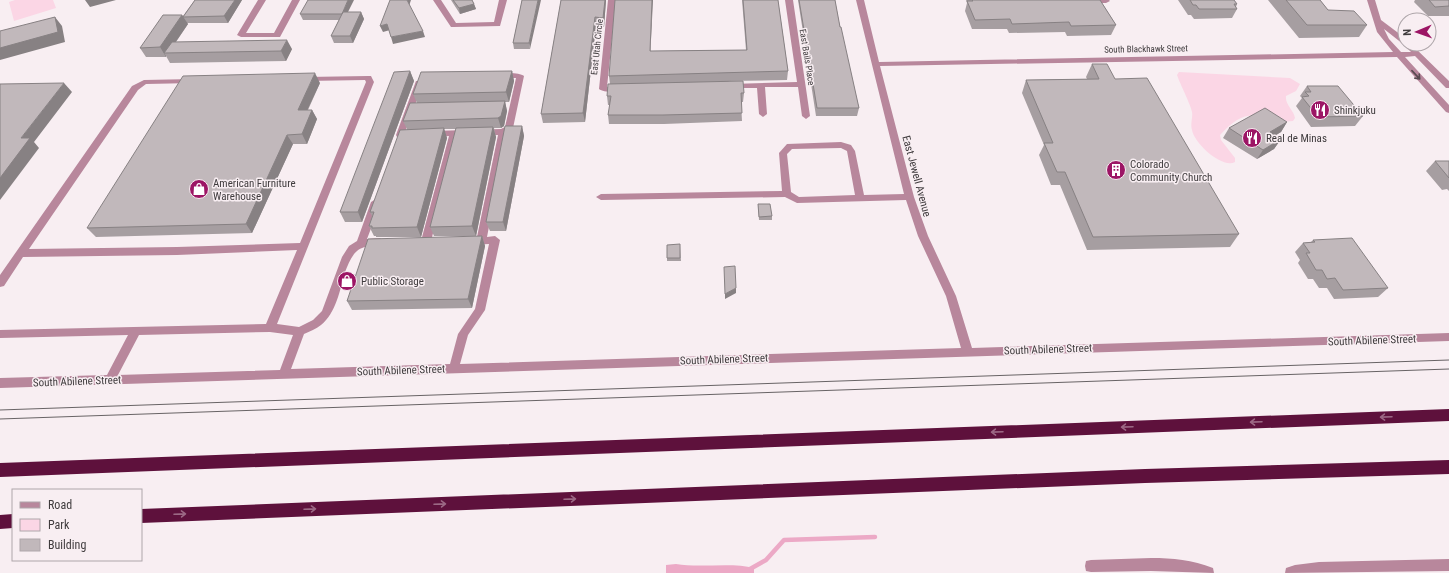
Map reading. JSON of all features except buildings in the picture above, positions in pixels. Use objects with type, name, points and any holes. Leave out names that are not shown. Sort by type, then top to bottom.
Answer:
[{"type":"highway","points":[[0,470],[1449,414]]},
{"type":"highway","points":[[142,516],[1145,476],[1449,467]]},
{"type":"highway","points":[[0,522],[12,521]]},
{"type":"street","points":[[262,0],[241,35],[277,35],[296,0]]},
{"type":"street","points":[[438,0],[437,2],[454,25],[497,24],[503,0]]},
{"type":"street","name":"East Utah Circle","points":[[612,0],[603,89],[626,89]]},
{"type":"street","name":"East Bails Place","points":[[789,0],[806,116]]},
{"type":"street","name":"East Jewell Avenue","points":[[860,0],[909,197],[923,236],[951,296],[968,352]]},
{"type":"street","points":[[1371,0],[1381,32],[1397,54],[1449,110]]},
{"type":"street","points":[[1077,1],[1106,1]]},
{"type":"street","points":[[1378,21],[1397,36]]},
{"type":"street","points":[[1418,54],[1449,86]]},
{"type":"street","name":"South Blackhawk Street","points":[[876,64],[1418,54]]},
{"type":"street","points":[[424,135],[503,132],[509,128],[510,106],[520,76],[489,76]]},
{"type":"street","points":[[270,328],[370,82],[368,78],[298,80]]},
{"type":"street","points":[[402,138],[414,108],[420,78],[428,78]]},
{"type":"street","points":[[0,283],[138,85],[144,82],[206,81]]},
{"type":"street","points":[[722,86],[801,84]]},
{"type":"street","points":[[761,85],[763,114]]},
{"type":"street","points":[[481,241],[503,132]]},
{"type":"street","points":[[426,242],[454,134]]},
{"type":"street","points":[[787,194],[783,153],[784,150],[790,146],[841,145],[848,147],[851,151],[860,199]]},
{"type":"street","points":[[0,334],[270,328],[300,331],[320,321],[328,310],[344,263],[350,252],[361,243],[379,193]]},
{"type":"street","points":[[601,197],[787,194],[797,200],[909,197]]},
{"type":"street","points":[[454,368],[463,334],[480,310],[495,240],[457,241]]},
{"type":"street","points":[[361,243],[390,242]]},
{"type":"street","points":[[21,253],[177,251],[303,246]]},
{"type":"street","points":[[110,380],[136,330]]},
{"type":"street","points":[[284,374],[300,331]]},
{"type":"street","name":"South Abilene Street","points":[[0,383],[1449,337]]},
{"type":"street","points":[[1091,566],[1170,565],[1194,568],[1208,573]]},
{"type":"street","points":[[1291,573],[1295,571],[1449,565]]},
{"type":"green space","points":[[15,0],[53,0],[56,8],[14,21],[9,2]]},
{"type":"green space","points":[[1179,72],[1290,78],[1300,84],[1296,91],[1286,96],[1287,102],[1295,118],[1293,121],[1257,116],[1239,119],[1220,135],[1221,140],[1235,158],[1235,162],[1223,162],[1209,154],[1194,135],[1191,128],[1192,112],[1177,75]]},
{"type":"shaded area","points":[[666,565],[746,566],[754,568],[754,573],[666,573]]},
{"type":"waterway","points":[[743,573],[766,560],[784,540],[875,537]]},
{"type":"tram line","points":[[0,410],[1449,360]]},
{"type":"tram line","points":[[0,419],[1449,369]]},
{"type":"place","name":"Shinkjuku","points":[[1320,110]]},
{"type":"place","name":"Real de Minas","points":[[1252,138]]},
{"type":"place","name":"Colorado Community Church","points":[[1116,170]]},
{"type":"place","name":"American Furniture Warehouse","points":[[199,189]]},
{"type":"place","name":"Public Storage","points":[[347,281]]}]
